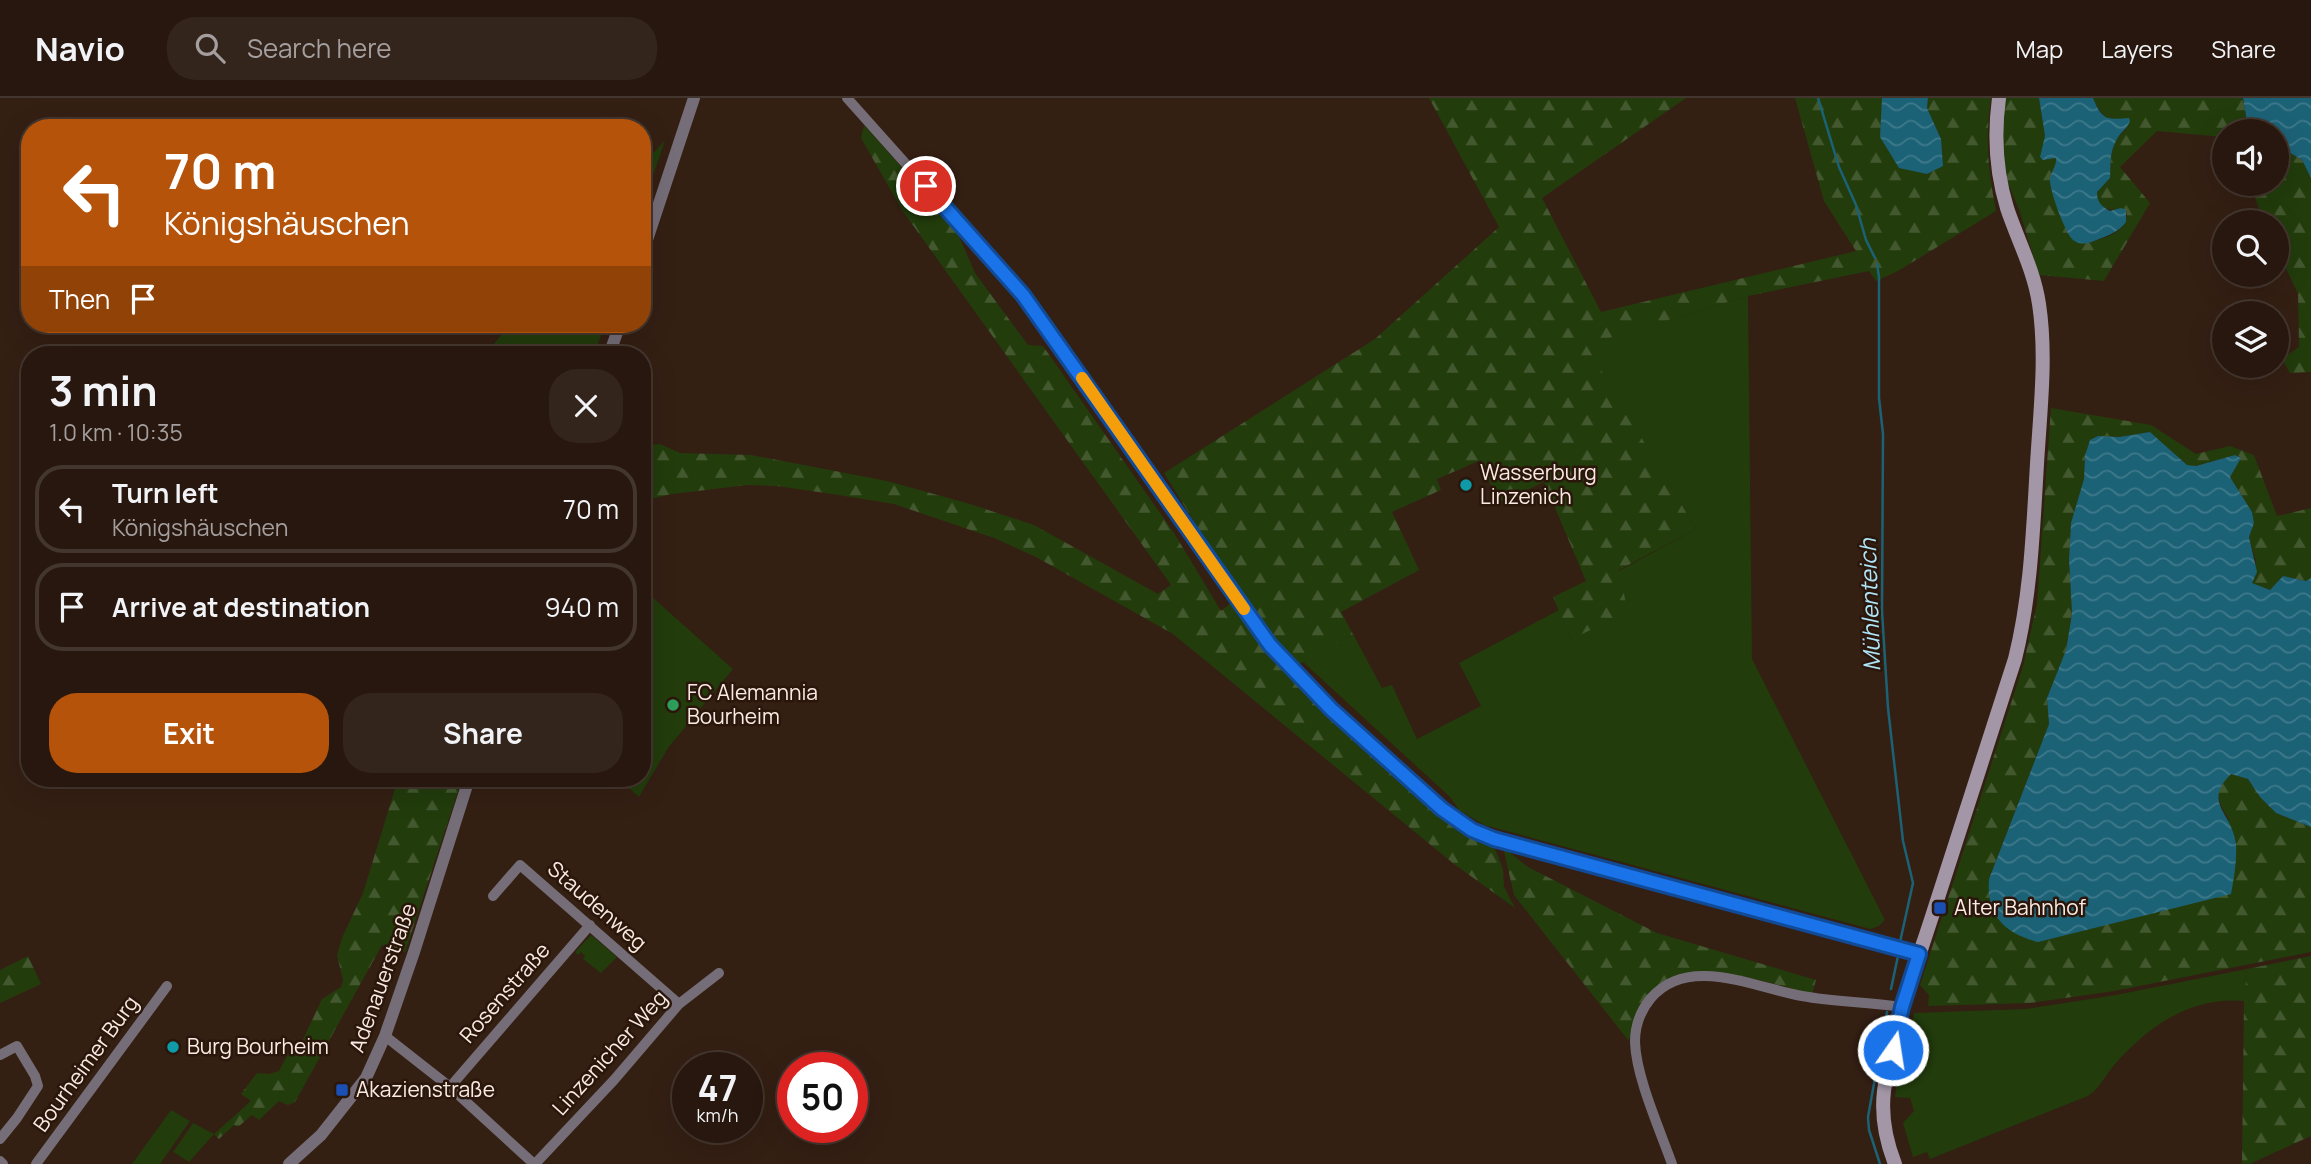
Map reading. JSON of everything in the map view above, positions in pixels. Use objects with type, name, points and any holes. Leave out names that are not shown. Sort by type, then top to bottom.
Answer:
[{"type":"main road","points":[[1895,1164],[1886,1137],[1883,1112],[1884,1093],[1902,1007],[2015,659],[2029,587],[2040,419],[2042,334],[2035,285],[1999,177],[1996,116],[1999,98]]},
{"type":"street","points":[[651,228],[694,98]]},
{"type":"street","points":[[847,98],[1023,295],[1270,645],[1331,709],[1442,809],[1472,830],[1494,839],[1919,954]]},
{"type":"street","name":"Adenauerstraße","points":[[289,1164],[321,1135],[366,1078],[385,1036],[466,787]]},
{"type":"street","name":"Staudenweg","points":[[493,896],[520,865],[679,1004]]},
{"type":"street","name":"Rosenstraße","points":[[450,1087],[590,925]]},
{"type":"street","name":"Linzenicher Weg","points":[[535,1164],[614,1080],[679,1004],[719,972]]},
{"type":"street","points":[[1672,1164],[1640,1070],[1636,1050],[1636,1030],[1644,1009],[1656,993],[1673,982],[1690,976],[1712,975],[1804,996],[1902,1007]]},
{"type":"street","name":"Bourheimer Burg","points":[[36,1164],[167,986]]},
{"type":"street","points":[[385,1036],[450,1087],[535,1164]]},
{"type":"street","points":[[0,1055],[17,1046],[38,1086],[0,1139]]},
{"type":"green space","points":[[1429,98],[1686,98],[1542,198],[1601,312],[1856,251],[1824,201],[1795,98],[1882,98],[1881,137],[1941,139],[1927,108],[1928,98],[1991,98],[1988,155],[1996,211],[1898,271],[1876,281],[1869,271],[1748,296],[1586,345],[1696,529],[1619,570],[1628,613],[1571,639],[1553,597],[1586,581],[1544,482],[1498,503],[1481,460],[1437,479],[1441,490],[1392,512],[1419,570],[1341,612],[1353,634],[1296,666],[1239,595],[1164,473],[1375,339],[1499,227]]},
{"type":"green space","points":[[2003,98],[2039,98],[2045,136],[2043,160],[2056,158],[2057,163],[2050,181],[2064,225],[2089,243],[2121,229],[2127,217],[2126,210],[2102,206],[2097,192],[2110,178],[2114,145],[2126,130],[2124,118],[2104,116],[2093,98],[2243,98],[2247,119],[2212,119],[2212,136],[2157,131],[2120,167],[2150,203],[2104,281],[2039,275],[2019,209],[2003,172]]},
{"type":"green space","points":[[864,125],[955,227],[975,273],[1028,345],[1043,346],[1174,533],[1221,611],[1232,602],[1276,658],[1323,705],[1495,849],[1503,869],[1504,887],[1515,908],[1454,864],[1173,634],[1036,557],[994,538],[894,504],[777,486],[748,485],[651,499],[651,445],[660,444],[680,453],[751,455],[887,481],[970,504],[1034,525],[1158,594],[1171,585],[902,210],[861,138]]},
{"type":"green space","points":[[665,140],[651,182],[651,156]]},
{"type":"green space","points":[[2289,152],[2302,160],[2311,178],[2311,372],[2289,371],[2289,354],[2299,347],[2298,294],[2289,275],[2289,210],[2260,210],[2254,196],[2289,196]]},
{"type":"green space","points":[[1748,296],[1752,659],[1885,920],[1870,929],[1484,825],[1459,810],[1450,797],[1302,661],[1353,634],[1382,688],[1392,685],[1417,739],[1481,706],[1459,663],[1559,610],[1571,639],[1619,571],[1696,529],[1585,345]]},
{"type":"green space","points":[[503,333],[602,333],[597,346],[492,346]]},
{"type":"green space","points":[[2051,408],[2151,425],[2196,454],[2230,446],[2254,455],[2277,516],[2311,508],[2311,578],[2306,581],[2283,576],[2270,590],[2251,583],[2256,562],[2249,537],[2254,523],[2252,512],[2230,477],[2240,457],[2235,455],[2196,466],[2187,465],[2150,432],[2119,437],[2098,436],[2085,456],[2084,479],[2071,523],[2069,559],[2072,614],[2066,650],[2047,698],[2049,724],[1989,879],[2229,820],[2218,796],[2221,786],[2231,774],[2248,779],[2260,797],[2276,813],[2311,827],[2311,952],[2114,991],[2030,1003],[1928,1006],[1929,995],[1920,985],[2023,666],[2037,604]]},
{"type":"green space","name":"FC Alemannia Bourheim","points":[[651,596],[733,669],[668,748],[651,777]]},
{"type":"green space","points":[[396,787],[459,787],[405,952],[382,945],[295,1102],[288,1105],[279,1101],[259,1120],[252,1115],[238,1127],[234,1125],[219,1139],[214,1134],[251,1101],[241,1094],[257,1073],[279,1071],[288,1054],[300,1046],[322,999],[341,987],[343,980],[337,955],[363,893]]},
{"type":"green space","name":"FC Alemannia Bourheim","points":[[628,787],[645,787],[639,797]]},
{"type":"green space","points":[[1503,847],[1528,867],[1657,933],[1816,980],[1812,994],[1737,976],[1697,972],[1680,975],[1661,987],[1628,1040],[1514,895]]},
{"type":"green space","points":[[591,935],[617,957],[601,973],[583,959],[585,956],[581,952],[578,955],[575,952]]},
{"type":"green space","points":[[28,956],[41,984],[0,1003],[0,970]]},
{"type":"green space","points":[[2311,956],[2311,1136],[2249,1164],[2242,1164],[2244,1001],[2247,969]]},
{"type":"green space","points":[[2247,969],[2245,989],[2311,1134],[2245,1164],[2244,1001],[2225,1001],[2206,1003],[2189,1009],[2157,1026],[2112,1067],[2088,1096],[1930,1159],[1927,1152],[1913,1157],[1903,1123],[1914,1111],[1910,1098],[1895,1097],[1898,1074],[1907,1054],[1914,1013],[2026,1009],[2116,995]]},
{"type":"green space","points":[[171,1110],[190,1121],[160,1164],[132,1164]]},
{"type":"green space","points":[[193,1123],[214,1134],[189,1162],[173,1152]]},
{"type":"water","points":[[1882,98],[1928,98],[1927,108],[1941,139],[1943,166],[1927,174],[1899,168],[1880,137]]},
{"type":"water","points":[[2039,98],[2093,98],[2099,111],[2106,117],[2129,118],[2129,124],[2113,149],[2110,178],[2097,192],[2099,201],[2110,211],[2121,208],[2126,210],[2126,222],[2116,232],[2086,243],[2075,242],[2070,236],[2058,211],[2050,184],[2056,158],[2043,160],[2040,157],[2045,136]]},
{"type":"water","points":[[2243,98],[2311,98],[2311,178],[2302,160],[2289,152],[2289,119],[2247,119]]},
{"type":"water","points":[[2150,432],[2187,465],[2196,466],[2235,455],[2241,458],[2230,477],[2252,512],[2254,523],[2249,537],[2257,572],[2252,583],[2270,590],[2283,576],[2306,581],[2311,578],[2311,827],[2276,813],[2260,797],[2248,779],[2231,774],[2223,784],[2219,800],[2236,844],[2231,894],[2038,942],[2016,933],[2000,921],[1991,903],[1989,879],[2049,724],[2047,698],[2066,650],[2072,614],[2069,559],[2071,523],[2084,479],[2085,456],[2090,440],[2098,436],[2119,437]]},
{"type":"waterway","name":"Mühlenteich","points":[[1818,98],[1839,167],[1875,258]]},
{"type":"waterway","name":"Mühlenteich","points":[[1877,264],[1879,398],[1883,434],[1882,611],[1888,708],[1903,841],[1913,883],[1900,942]]},
{"type":"waterway","name":"Mühlenteich","points":[[1891,989],[1898,956]]},
{"type":"waterway","name":"Mühlenteich","points":[[1880,1164],[1869,1130],[1868,1117],[1887,1012]]},
{"type":"slow traffic","points":[[1082,378],[1244,609]]},
{"type":"place","name":"Wasserburg Linzenich","points":[[1466,485]]},
{"type":"place","name":"FC Alemannia Bourheim","points":[[673,705]]},
{"type":"place","name":"Alter Bahnhof","points":[[1940,908]]},
{"type":"place","name":"Burg Bourheim","points":[[173,1047]]},
{"type":"place","name":"Akazienstraße","points":[[342,1090]]},
{"type":"route","points":[[926,186],[1023,295],[1264,638],[1331,709],[1442,809],[1472,830],[1536,852],[1919,954],[1902,1007],[1893,1050]]}]
